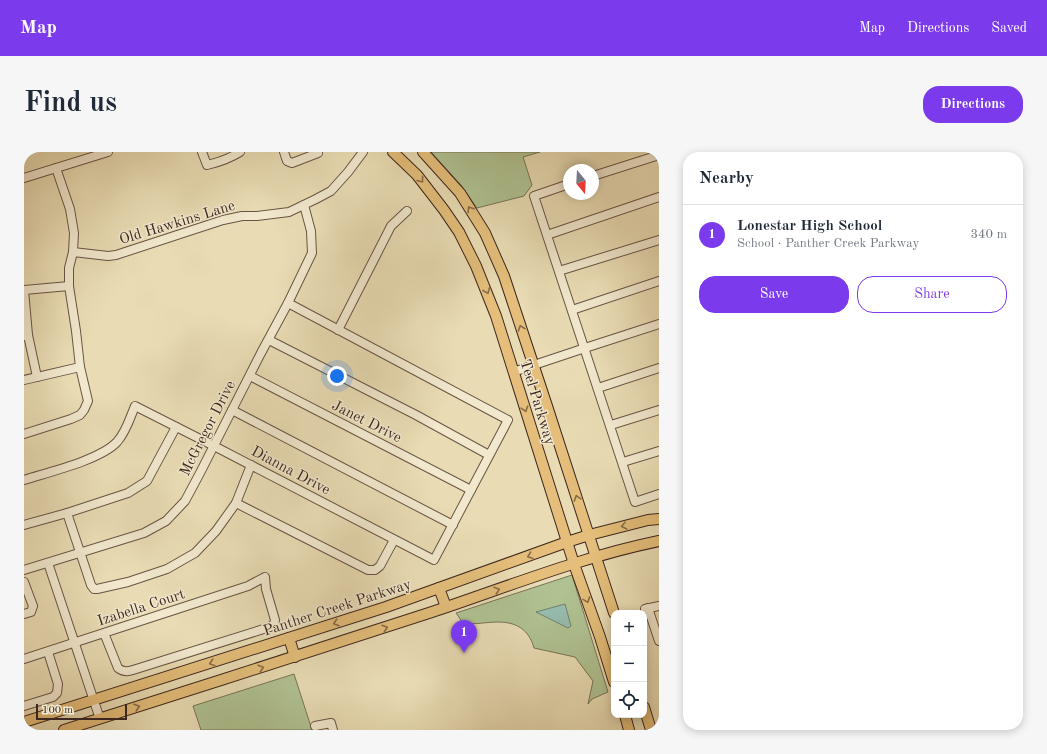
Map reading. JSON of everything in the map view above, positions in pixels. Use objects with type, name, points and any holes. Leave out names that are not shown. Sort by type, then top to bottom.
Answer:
[{"type":"main road","name":"Teel Parkway","points":[[393,152],[417,175],[459,232],[489,297],[574,564],[611,672]]},
{"type":"main road","name":"Teel Parkway","points":[[423,152],[460,193],[485,233],[504,276],[613,610]]},
{"type":"main road","name":"Panther Creek Parkway","points":[[24,722],[386,608],[567,542],[648,520],[659,519]]},
{"type":"main road","points":[[64,730],[446,608],[596,557],[659,541]]},
{"type":"main road","points":[[439,588],[446,608]]},
{"type":"main road","points":[[289,638],[295,657]]},
{"type":"main road","points":[[647,717],[651,730]]},
{"type":"main road","points":[[625,718],[629,730]]},
{"type":"street","points":[[24,178],[108,152]]},
{"type":"street","points":[[202,152],[207,165],[232,158],[240,152]]},
{"type":"street","points":[[284,152],[288,161],[292,163],[318,154]]},
{"type":"street","name":"Old Hawkins Lane","points":[[73,252],[108,256],[116,255],[223,220],[242,216],[257,216],[289,212],[331,191],[363,152]]},
{"type":"street","points":[[599,174],[659,155]]},
{"type":"street","points":[[24,434],[80,415],[88,402],[80,367],[69,286],[69,268],[73,252],[74,233],[70,209],[56,168]]},
{"type":"street","points":[[563,186],[534,196],[635,502],[659,494]]},
{"type":"street","points":[[547,235],[659,197]]},
{"type":"street","name":"McGregor Drive","points":[[24,570],[144,533],[166,521],[185,501],[288,303],[312,253],[311,231],[304,205]]},
{"type":"street","points":[[338,330],[391,226],[407,211]]},
{"type":"street","points":[[559,271],[659,240]]},
{"type":"street","points":[[572,310],[659,281]]},
{"type":"street","points":[[36,377],[26,335],[24,290],[69,286]]},
{"type":"street","points":[[232,410],[452,525],[508,420],[288,303]]},
{"type":"street","points":[[513,372],[659,324]]},
{"type":"street","points":[[269,340],[416,415],[489,455]]},
{"type":"street","points":[[24,380],[80,367]]},
{"type":"street","points":[[598,388],[659,368]]},
{"type":"street","name":"Janet Drive","points":[[250,376],[471,490]]},
{"type":"street","name":"Dianna Drive","points":[[24,480],[88,459],[103,452],[117,442],[129,422],[135,406],[434,560],[452,525]]},
{"type":"street","points":[[610,425],[659,410]]},
{"type":"street","points":[[24,525],[128,493],[146,481],[176,427]]},
{"type":"street","points":[[623,462],[659,451]]},
{"type":"street","points":[[67,513],[91,585],[97,589],[128,582],[167,569],[195,553],[216,531],[236,503],[251,465]]},
{"type":"street","points":[[236,503],[368,570],[375,570],[380,566],[394,540]]},
{"type":"street","points":[[48,563],[100,719]]},
{"type":"street","name":"Izabella Court","points":[[24,659],[248,586],[265,577],[266,589],[275,620],[274,624],[270,627],[126,672],[118,668],[104,633]]},
{"type":"street","points":[[24,582],[33,606],[31,612],[24,614]]},
{"type":"street","points":[[659,606],[647,608],[659,641]]},
{"type":"street","points":[[24,706],[52,697],[57,693],[58,684],[48,652]]},
{"type":"street","points":[[315,726],[331,723],[333,730]]},
{"type":"green space","points":[[431,152],[540,152],[523,157],[532,185],[524,196],[477,208],[461,185]]},
{"type":"green space","points":[[572,575],[608,692],[592,699],[588,704],[593,681],[575,657],[534,648],[529,636],[516,625],[505,622],[472,624],[463,623],[456,613]]},
{"type":"green space","points":[[294,674],[312,730],[201,730],[193,706]]},
{"type":"shaded area","points":[[565,604],[571,626],[568,628],[536,612]]},
{"type":"place","name":"Lonestar High School","points":[[464,653]]}]
